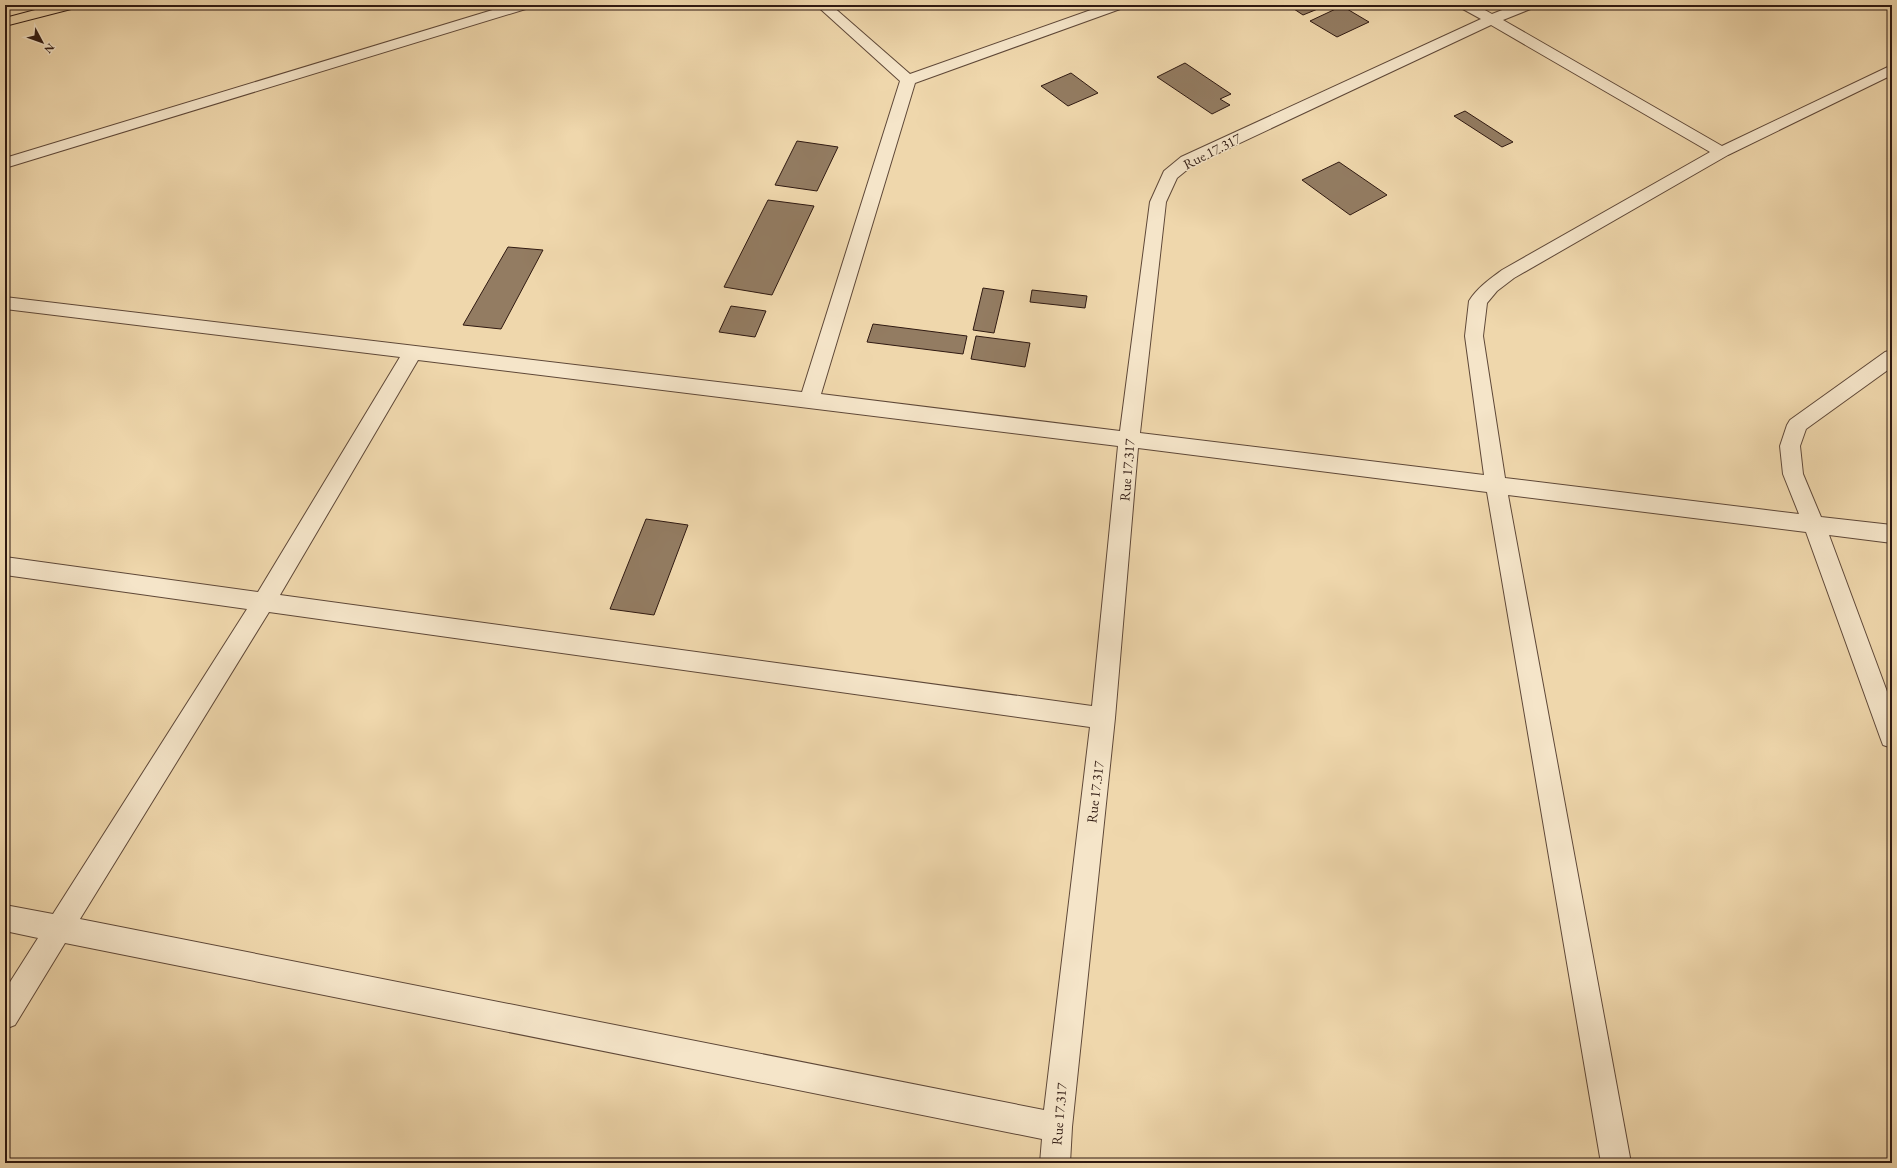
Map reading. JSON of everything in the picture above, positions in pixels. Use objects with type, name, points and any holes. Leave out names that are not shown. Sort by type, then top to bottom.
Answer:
[{"type":"main road","points":[[5,22],[70,5]]},
{"type":"street","points":[[5,163],[524,5]]},
{"type":"street","points":[[823,5],[908,80]]},
{"type":"street","points":[[908,80],[1118,5]]},
{"type":"street","points":[[1466,5],[1493,19],[1722,152]]},
{"type":"street","name":"Rue 17.317","points":[[1055,1163],[1056,1127],[1103,718],[1129,441],[1158,202],[1170,175],[1187,161],[1493,19],[1528,5]]},
{"type":"street","points":[[1616,1163],[1496,486],[1474,336],[1478,301],[1491,287],[1508,274],[1722,152],[1892,69]]},
{"type":"street","points":[[809,400],[908,80]]},
{"type":"street","points":[[5,303],[412,354],[809,400],[1129,441],[1892,534]]},
{"type":"street","points":[[5,1015],[263,603],[412,354]]},
{"type":"street","points":[[1892,358],[1796,425],[1790,446],[1793,474],[1814,524],[1892,737]]},
{"type":"street","points":[[5,566],[263,603],[1103,718]]},
{"type":"street","points":[[5,918],[60,927],[1056,1127]]},
{"type":"building","points":[[1288,5],[1322,5],[1325,6],[1303,15]]},
{"type":"building","points":[[1342,6],[1369,22],[1337,37],[1310,21]]},
{"type":"building","points":[[1185,63],[1231,94],[1220,99],[1230,105],[1212,114],[1157,77]]},
{"type":"building","points":[[1071,73],[1098,93],[1068,106],[1041,86]]},
{"type":"building","points":[[1465,111],[1513,142],[1502,147],[1454,116]]},
{"type":"building","points":[[797,141],[838,147],[817,191],[775,185]]},
{"type":"building","points":[[1339,162],[1387,195],[1350,215],[1302,180]]},
{"type":"building","points":[[768,200],[814,206],[772,295],[724,287]]},
{"type":"building","points":[[508,247],[543,250],[501,329],[463,325]]},
{"type":"building","points":[[983,288],[1004,291],[994,333],[973,330]]},
{"type":"building","points":[[1032,290],[1087,296],[1085,308],[1030,302]]},
{"type":"building","points":[[731,306],[766,311],[755,337],[719,332]]},
{"type":"building","points":[[873,324],[967,336],[963,354],[867,342]]},
{"type":"building","points":[[976,336],[1030,343],[1025,367],[971,359]]},
{"type":"building","points":[[646,519],[688,525],[654,615],[610,609]]}]
